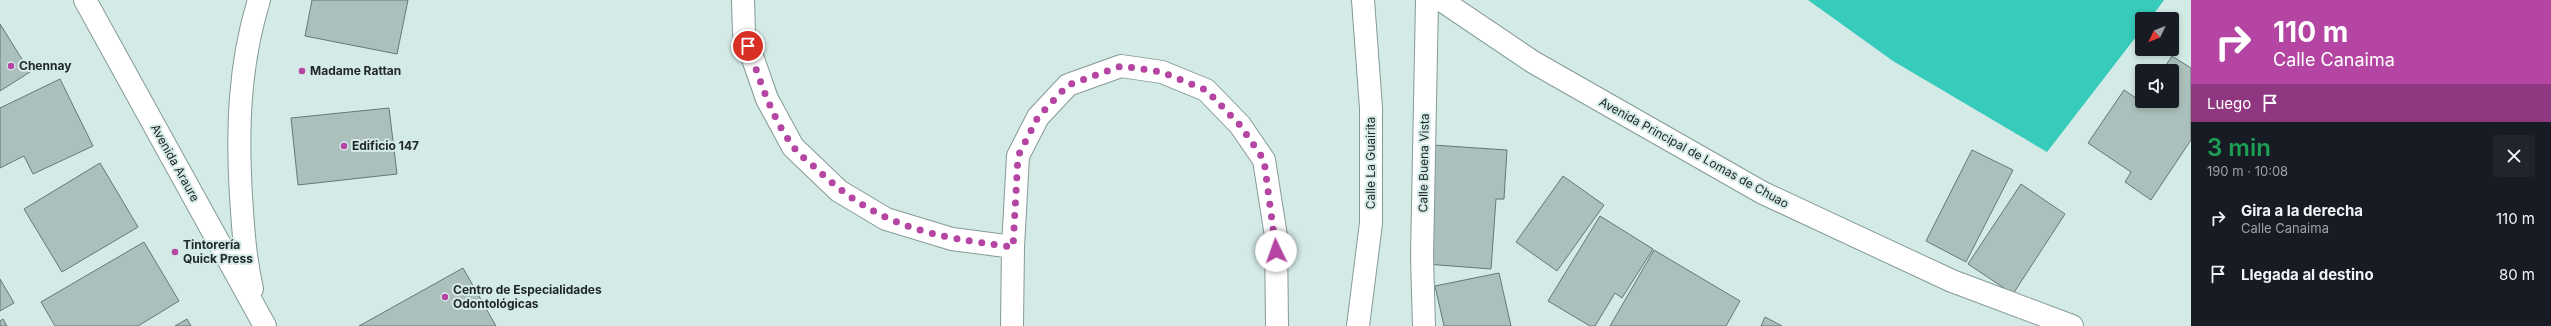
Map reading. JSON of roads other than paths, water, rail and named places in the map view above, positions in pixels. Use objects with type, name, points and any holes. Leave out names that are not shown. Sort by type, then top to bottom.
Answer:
[{"type":"street","name":"Avenida Araure","points":[[85,0],[261,319]]},
{"type":"street","points":[[259,0],[245,56],[239,133],[244,253],[261,319]]},
{"type":"street","points":[[743,0],[744,33],[767,99],[793,146],[839,191],[886,219],[952,239],[1013,247]]},
{"type":"street","name":"Calle La Guairita","points":[[1358,326],[1370,223],[1371,108],[1363,0]]},
{"type":"street","name":"Calle Buena Vista","points":[[1424,326],[1422,257],[1427,0]]},
{"type":"street","name":"Avenida Principal de Lomas de Chuao","points":[[1441,0],[1532,62],[1763,194],[1952,281],[2072,326]]},
{"type":"street","points":[[1012,326],[1013,247],[1018,156],[1038,117],[1068,85],[1121,66],[1162,72],[1206,90],[1240,125],[1264,160],[1276,236],[1277,326]]},
{"type":"place","name":"Chennay","points":[[11,66]]},
{"type":"place","name":"Madame Rattan","points":[[302,71]]},
{"type":"place","name":"Edificio 147","points":[[344,146]]},
{"type":"place","name":"Tintorería Quick Press","points":[[175,252]]},
{"type":"place","name":"Centro de Especialidades Odontológicas","points":[[445,297]]}]
